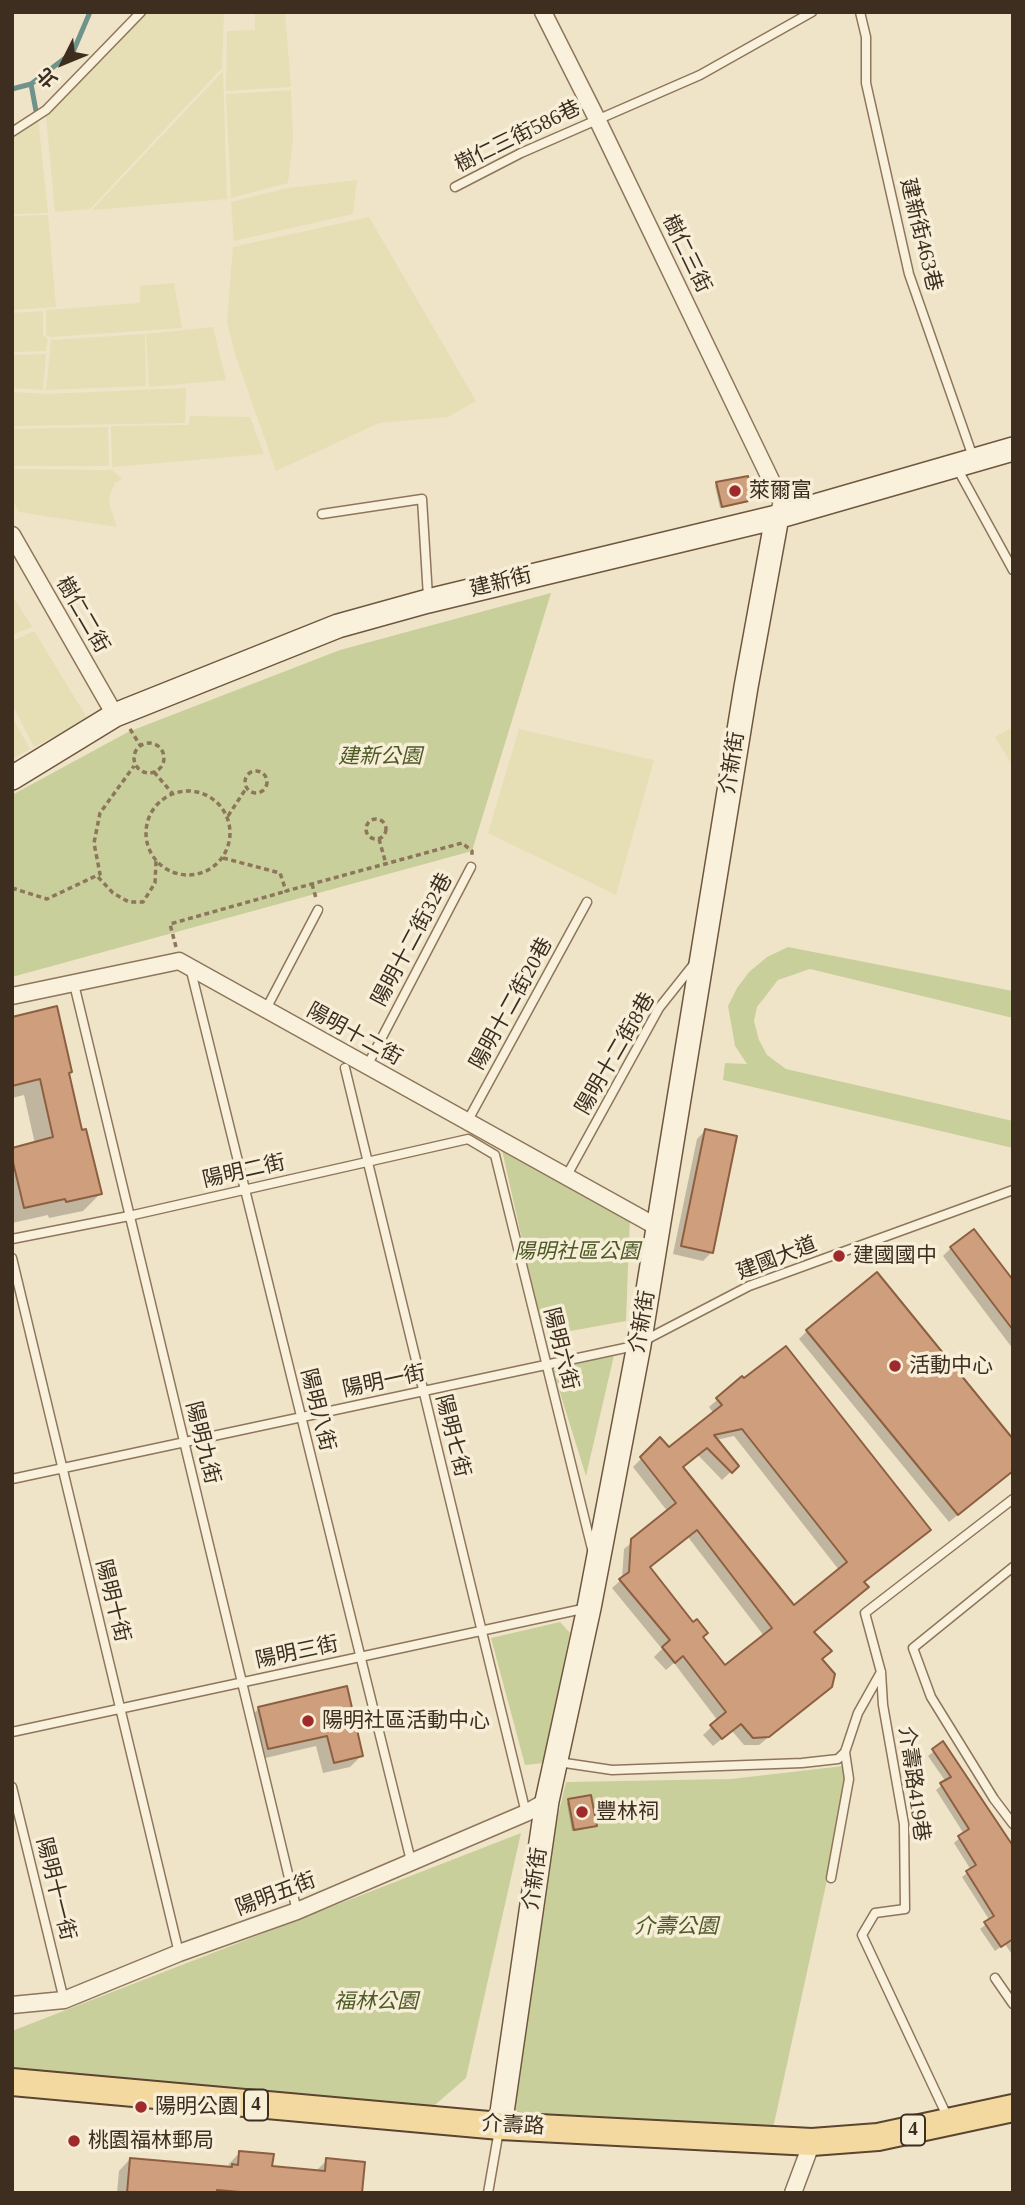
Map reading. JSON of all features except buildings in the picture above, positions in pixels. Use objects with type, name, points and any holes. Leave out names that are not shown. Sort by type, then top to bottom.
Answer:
[{"type":"main road","name":"介壽路","points":[[12,2082],[500,2126],[812,2142],[878,2137],[1013,2108]]},
{"type":"street","name":"樹仁三街","points":[[543,12],[782,503],[777,517]]},
{"type":"street","name":"建新街","points":[[12,778],[115,715],[338,626],[428,601],[777,517],[1013,449]]},
{"type":"street","name":"介新街","points":[[500,2126],[547,1801],[589,1608],[639,1345],[746,687],[777,517]]},
{"type":"street","name":"樹仁二街","points":[[12,536],[115,715]]},
{"type":"street","name":"陽明十二街","points":[[184,964],[659,1228]]},
{"type":"street","points":[[12,996],[184,964]]},
{"type":"street","name":"陽明五街","points":[[12,2005],[64,2000],[179,1953],[297,1911],[526,1813],[547,1801]]},
{"type":"street","points":[[793,2193],[812,2142]]},
{"type":"lane","points":[[12,132],[46,110],[141,12]]},
{"type":"lane","name":"樹仁三街586巷","points":[[455,187],[521,152],[700,75],[812,12]]},
{"type":"lane","name":"建新街463巷","points":[[860,12],[866,37],[866,83],[909,274],[964,462],[1013,570]]},
{"type":"lane","points":[[322,514],[422,499],[428,601]]},
{"type":"lane","name":"陽明十二街32巷","points":[[367,1066],[471,867]]},
{"type":"lane","name":"陽明十二街20巷","points":[[467,1122],[587,902]]},
{"type":"lane","points":[[266,1009],[318,910]]},
{"type":"lane","name":"陽明十二街8巷","points":[[566,1177],[659,1007],[703,953]]},
{"type":"lane","name":"陽明八街","points":[[184,964],[245,1190],[411,1861]]},
{"type":"lane","name":"陽明九街","points":[[74,984],[297,1911]]},
{"type":"lane","name":"陽明七街","points":[[345,1068],[526,1813]]},
{"type":"lane","name":"陽明二街","points":[[12,1239],[130,1216],[468,1139],[481,1147]]},
{"type":"lane","name":"陽明六街","points":[[481,1147],[495,1156],[596,1568]]},
{"type":"lane","name":"建國大道","points":[[639,1345],[651,1336],[749,1286],[1013,1190]]},
{"type":"lane","name":"陽明十街","points":[[12,1258],[179,1953]]},
{"type":"lane","name":"陽明一街","points":[[12,1479],[639,1345]]},
{"type":"lane","name":"介壽路419巷","points":[[949,2122],[862,1935],[875,1913],[905,1909],[904,1824],[883,1705],[881,1672],[865,1613],[1013,1499]]},
{"type":"lane","points":[[1013,1567],[914,1648],[931,1697],[993,1798],[1013,1824]]},
{"type":"lane","name":"陽明三街","points":[[12,1732],[589,1608]]},
{"type":"lane","points":[[557,1759],[565,1763],[612,1770],[802,1763],[838,1759],[845,1752],[858,1713],[881,1672]]},
{"type":"lane","points":[[831,1878],[849,1779],[845,1752]]},
{"type":"lane","name":"陽明十一街","points":[[12,1787],[64,2000]]},
{"type":"lane","points":[[995,1978],[1013,2004]]},
{"type":"lane","points":[[488,2193],[500,2126]]},
{"type":"path","points":[[154,772],[162,765],[162,750],[154,744],[144,743],[136,749],[133,758],[136,767],[144,772],[154,772],[172,793]]},
{"type":"path","points":[[12,888],[47,898],[100,874],[94,843],[100,813],[134,766]]},
{"type":"path","points":[[228,816],[247,787],[246,777],[255,771],[264,775],[269,786],[256,792],[247,787]]},
{"type":"path","points":[[185,790],[211,797],[221,805],[228,816],[230,845],[215,867],[203,873],[191,876],[166,869],[156,861],[149,850],[147,823],[161,800],[172,793],[185,790]]},
{"type":"path","points":[[374,819],[384,822],[386,829],[385,835],[379,839],[372,839],[366,832],[367,825],[374,819]]},
{"type":"path","points":[[379,839],[386,864]]},
{"type":"path","points":[[184,964],[170,925],[462,843]]},
{"type":"path","points":[[223,858],[280,873],[287,891]]},
{"type":"path","points":[[98,877],[113,893],[129,902],[144,902],[155,883],[156,861]]},
{"type":"shaded area","points":[[148,12],[224,12],[222,68],[90,209],[55,212],[46,117]]},
{"type":"shaded area","points":[[255,12],[285,12],[291,87],[226,91],[227,31],[255,30]]},
{"type":"shaded area","points":[[223,71],[227,199],[92,210]]},
{"type":"shaded area","points":[[291,90],[293,139],[288,183],[231,198],[226,94]]},
{"type":"shaded area","points":[[38,118],[48,213],[12,214],[12,136]]},
{"type":"shaded area","points":[[357,180],[353,214],[234,241],[231,202],[288,188]]},
{"type":"shaded area","points":[[48,215],[56,307],[12,310],[12,216]]},
{"type":"shaded area","points":[[369,217],[476,401],[448,417],[379,423],[276,471],[236,357],[227,323],[233,247]]},
{"type":"shaded area","points":[[174,283],[182,328],[51,337],[46,335],[46,310],[140,303],[140,286]]},
{"type":"shaded area","points":[[43,311],[43,335],[48,339],[46,351],[12,352],[12,313]]},
{"type":"shaded area","points":[[213,327],[226,380],[149,387],[146,334]]},
{"type":"shaded area","points":[[145,334],[146,386],[46,390],[51,340]]},
{"type":"shaded area","points":[[46,354],[43,390],[12,388],[12,355]]},
{"type":"shaded area","points":[[186,388],[185,423],[12,426],[12,392],[45,394]]},
{"type":"shaded area","points":[[190,416],[250,417],[264,454],[112,467],[111,426],[189,425]]},
{"type":"shaded area","points":[[108,427],[109,466],[12,466],[12,429]]},
{"type":"shaded area","points":[[12,469],[112,470],[122,479],[115,483],[109,503],[117,527],[19,512],[12,499]]},
{"type":"shaded area","points":[[12,595],[32,627],[12,635]]},
{"type":"shaded area","points":[[34,631],[88,719],[34,747],[12,704],[12,641]]},
{"type":"shaded area","points":[[12,717],[30,749],[12,759]]},
{"type":"shaded area","points":[[1013,727],[1013,766],[995,737]]},
{"type":"shaded area","points":[[519,729],[654,760],[616,895],[488,833]]},
{"type":"green space","name":"建新公園","points":[[551,593],[472,851],[12,977],[12,795],[128,732],[340,650]]},
{"type":"green space","points":[[788,947],[1013,991],[1013,1018],[810,969],[778,980],[757,1007],[754,1021],[759,1040],[767,1055],[786,1069],[1013,1121],[1013,1148],[723,1080],[725,1063],[747,1064],[735,1046],[728,1006],[749,972],[767,957]]},
{"type":"green space","name":"陽明社區公園","points":[[502,1150],[630,1217],[626,1321],[565,1332],[540,1320]]},
{"type":"green space","points":[[615,1351],[586,1476],[551,1364]]},
{"type":"green space","points":[[560,1622],[570,1633],[544,1763],[525,1765],[491,1638]]},
{"type":"green space","name":"介壽公園","points":[[852,1765],[772,2133],[496,2119],[566,1782],[731,1779]]},
{"type":"green space","name":"福林公園","points":[[521,1833],[466,2078],[428,2111],[12,2079],[12,2031]]},
{"type":"waterway","points":[[12,89],[31,84],[73,52],[90,12]]},
{"type":"waterway","points":[[31,84],[36,111]]},
{"type":"place","name":"萊爾富","points":[[735,491]]},
{"type":"place","name":"建國國中","points":[[839,1256]]},
{"type":"place","name":"活動中心","points":[[895,1366]]},
{"type":"place","name":"陽明社區活動中心","points":[[308,1721]]},
{"type":"place","name":"豐林祠","points":[[582,1812]]},
{"type":"place","name":"陽明公園","points":[[141,2107]]},
{"type":"place","name":"桃園福林郵局","points":[[74,2141]]}]
